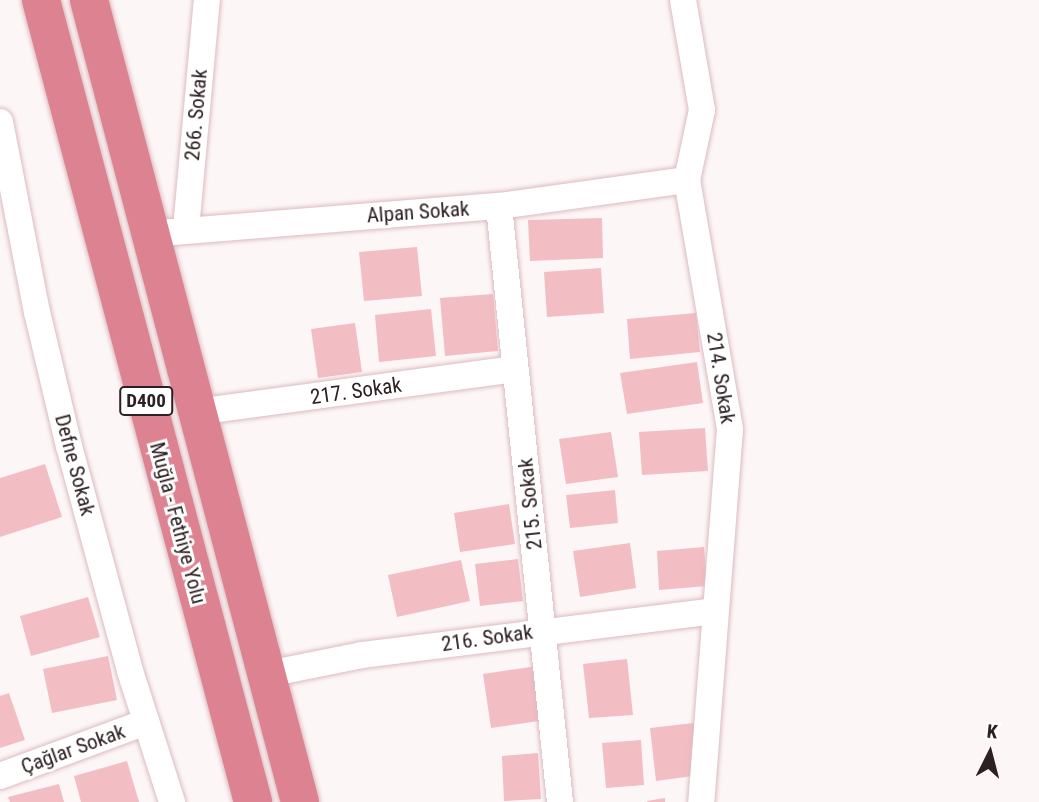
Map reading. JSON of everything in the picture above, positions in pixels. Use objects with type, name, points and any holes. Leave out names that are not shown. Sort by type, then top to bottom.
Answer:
[{"type":"highway","name":"Muğla - Fethiye Yolu","points":[[41,0],[253,802]]},
{"type":"highway","name":"D400","points":[[89,0],[167,232],[197,412],[264,675],[300,802]]},
{"type":"street","name":"266. Sokak","points":[[167,232],[207,0]]},
{"type":"street","name":"214. Sokak","points":[[683,0],[702,110],[687,180],[730,429],[713,611],[701,802]]},
{"type":"street","name":"Defne Sokak","points":[[1,128],[50,365],[146,722],[173,802]]},
{"type":"street","name":"Alpan Sokak","points":[[167,232],[499,206],[687,180]]},
{"type":"street","name":"215. Sokak","points":[[499,206],[560,802]]},
{"type":"street","name":"217. Sokak","points":[[197,412],[515,369]]},
{"type":"street","name":"216. Sokak","points":[[264,675],[362,655],[544,630],[713,611]]},
{"type":"street","name":"Çağlar Sokak","points":[[0,776],[146,722]]},
{"type":"building","points":[[602,218],[603,258],[530,261],[528,220]]},
{"type":"building","points":[[417,247],[422,296],[364,301],[359,252]]},
{"type":"building","points":[[601,268],[604,313],[547,317],[544,272]]},
{"type":"building","points":[[493,294],[498,351],[445,356],[440,298]]},
{"type":"building","points":[[431,309],[436,356],[379,362],[375,315]]},
{"type":"building","points":[[696,313],[700,352],[630,359],[627,319]]},
{"type":"building","points":[[355,323],[362,372],[318,378],[311,329]]},
{"type":"building","points":[[697,362],[703,403],[627,414],[620,373]]},
{"type":"building","points":[[705,428],[708,471],[642,475],[639,432]]},
{"type":"building","points":[[611,432],[618,477],[566,484],[559,439]]},
{"type":"building","points":[[45,464],[62,517],[0,537],[0,478]]},
{"type":"building","points":[[615,490],[618,523],[570,528],[566,495]]},
{"type":"building","points":[[509,504],[515,544],[460,552],[454,513]]},
{"type":"building","points":[[630,543],[636,588],[580,597],[573,551]]},
{"type":"building","points":[[704,547],[707,586],[659,590],[657,551]]},
{"type":"building","points":[[518,559],[523,601],[480,606],[475,564]]},
{"type":"building","points":[[461,560],[470,601],[397,617],[388,575]]},
{"type":"building","points":[[88,597],[100,637],[31,656],[20,616]]},
{"type":"building","points":[[108,656],[117,700],[52,713],[43,669]]},
{"type":"building","points":[[627,659],[633,715],[589,718],[583,664]]},
{"type":"building","points":[[537,666],[546,720],[491,728],[483,674]]},
{"type":"building","points":[[9,693],[25,740],[0,748],[0,696]]},
{"type":"building","points":[[694,723],[700,775],[656,781],[650,728]]},
{"type":"building","points":[[641,740],[644,785],[606,788],[602,743]]},
{"type":"building","points":[[538,753],[541,799],[504,801],[502,756]]},
{"type":"building","points":[[127,761],[139,802],[81,802],[74,776]]},
{"type":"building","points":[[59,784],[64,802],[10,802],[8,797]]},
{"type":"building","points":[[665,798],[665,802],[647,802],[647,801]]}]
